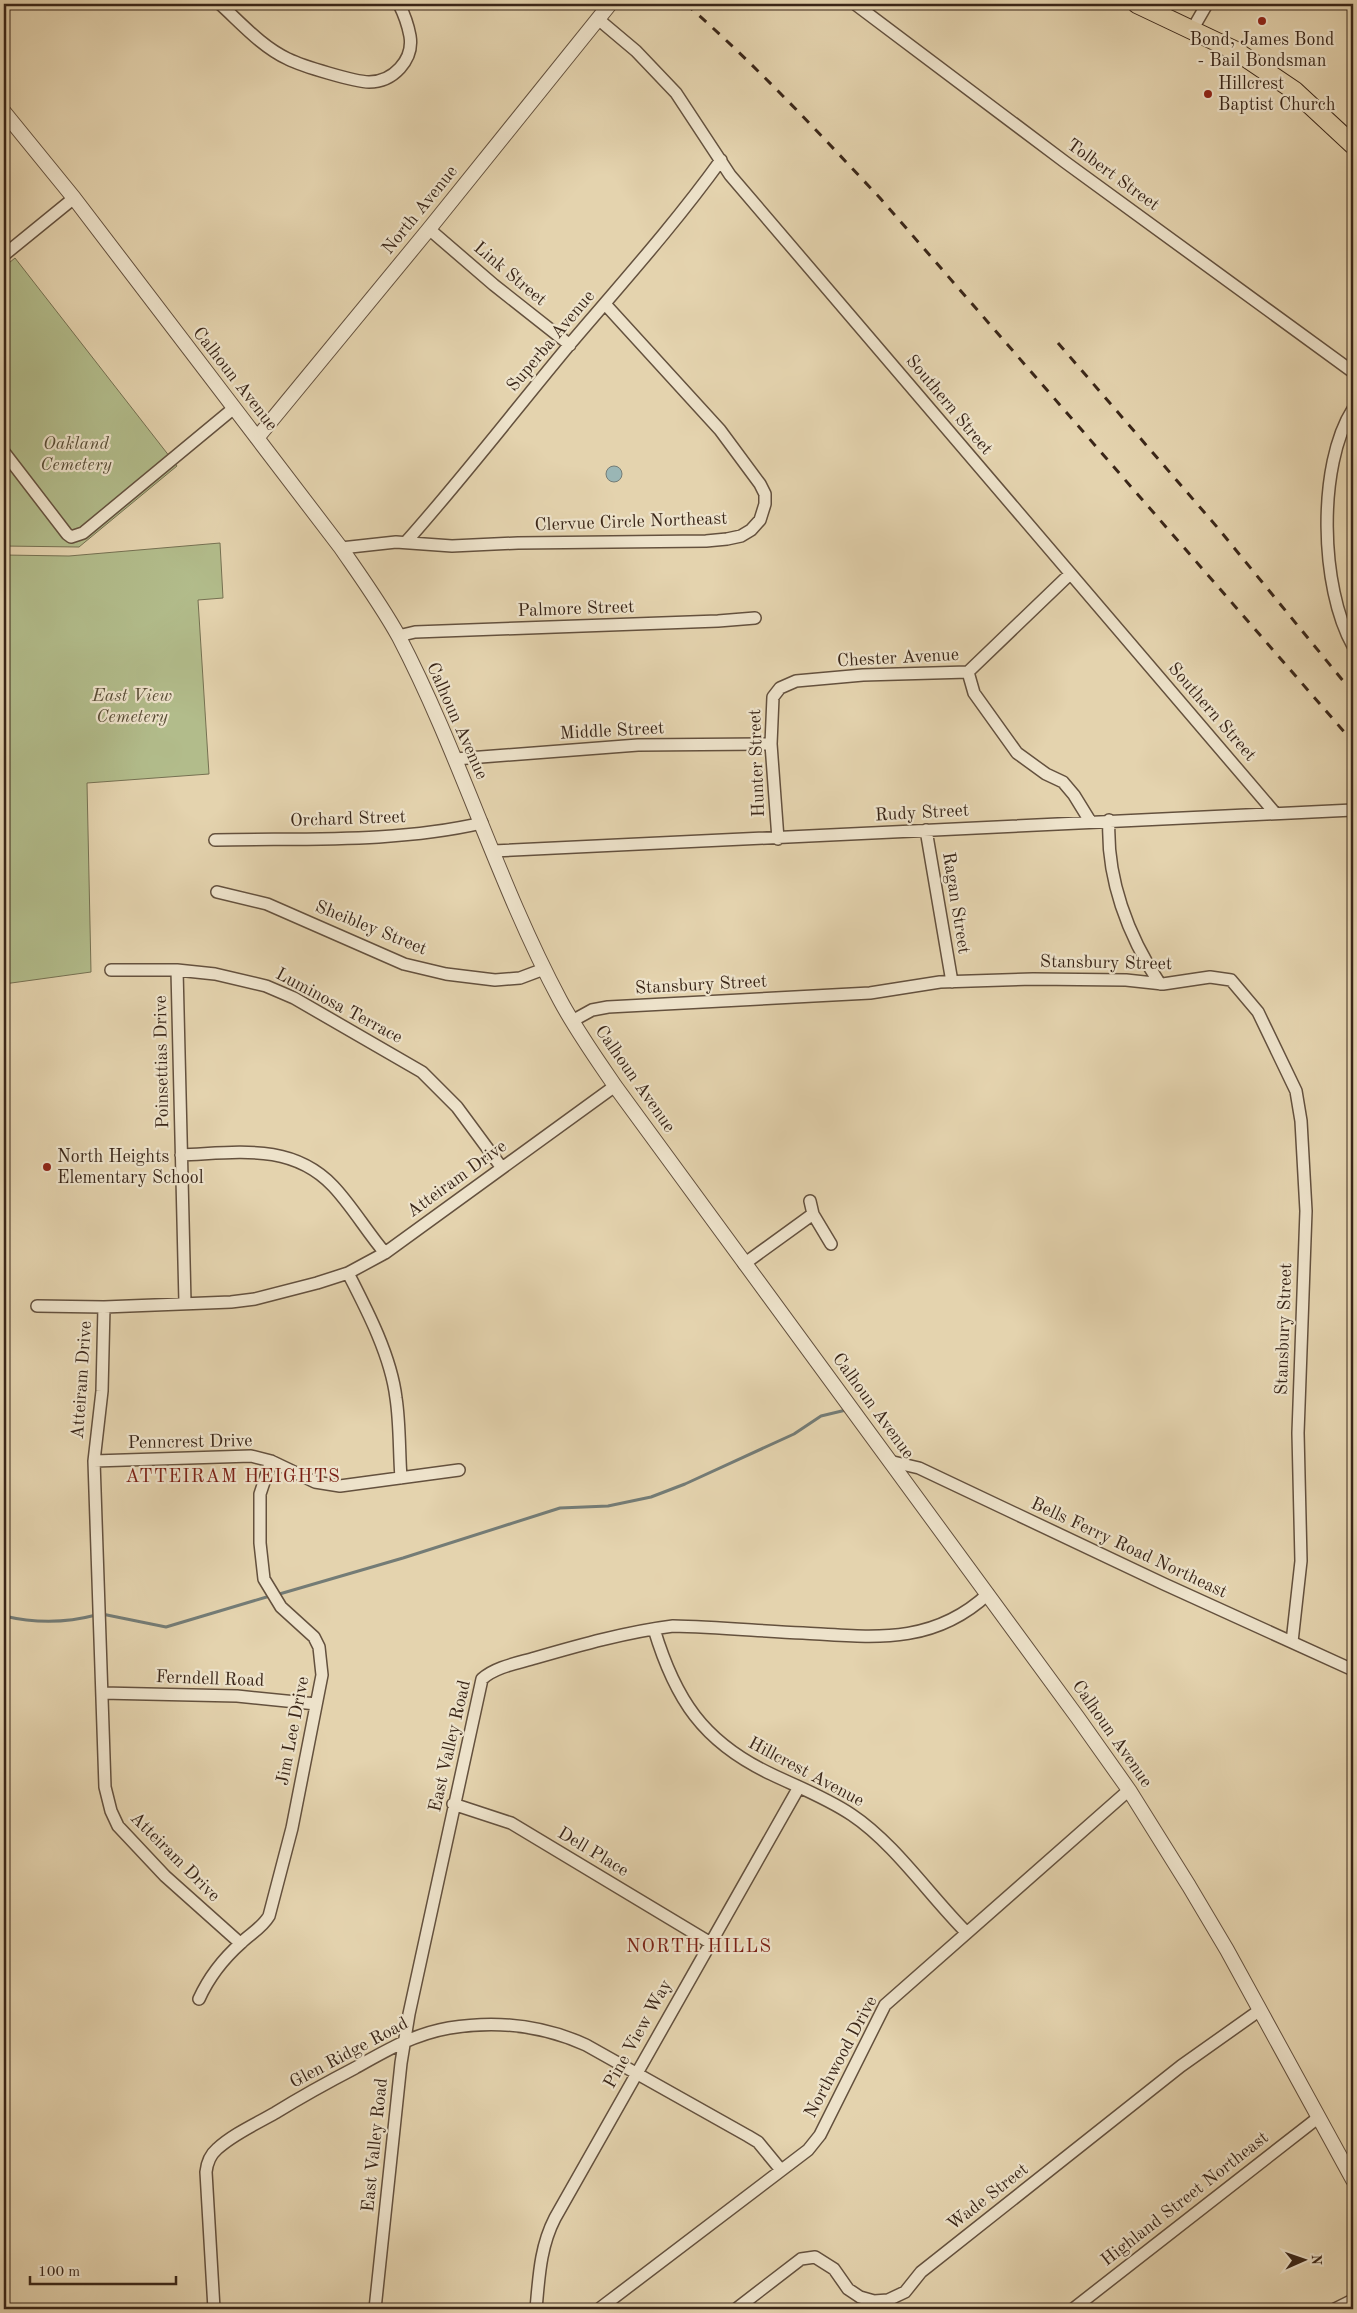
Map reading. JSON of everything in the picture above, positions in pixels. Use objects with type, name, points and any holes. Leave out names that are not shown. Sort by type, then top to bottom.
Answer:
[{"type":"main road","points":[[1137,4],[1236,51],[1288,86],[1353,145]]},
{"type":"street","points":[[220,4],[248,30],[289,60],[369,82],[386,79],[396,74],[406,58],[410,38],[399,4]]},
{"type":"street","name":"North Avenue","points":[[257,438],[610,4]]},
{"type":"street","name":"Tolbert Street","points":[[855,4],[1073,168],[1353,372]]},
{"type":"street","points":[[1192,30],[1207,4]]},
{"type":"street","name":"Southern Street","points":[[598,19],[658,73],[687,109],[730,175],[1276,813]]},
{"type":"street","name":"Calhoun Avenue","points":[[4,112],[74,198],[341,548],[398,636],[456,759],[544,969],[572,1021],[615,1086],[988,1594],[1129,1790],[1199,1902],[1353,2180]]},
{"type":"street","name":"Superba Avenue","points":[[406,542],[432,515],[570,345],[606,304],[720,160]]},
{"type":"street","points":[[4,255],[74,198]]},
{"type":"street","name":"Link Street","points":[[429,228],[494,285],[570,345]]},
{"type":"street","name":"Clervue Circle Northeast","points":[[341,548],[406,542],[452,546],[518,542],[706,542],[741,536],[751,530],[764,512],[765,494],[749,467],[720,430],[606,304]]},
{"type":"street","points":[[4,452],[71,537],[83,533],[234,408]]},
{"type":"street","points":[[1353,409],[1337,443],[1327,514],[1328,552],[1338,609],[1353,646]]},
{"type":"street","name":"Chester Avenue","points":[[780,688],[796,681],[854,676],[968,672],[1070,574]]},
{"type":"street","name":"Palmore Street","points":[[398,636],[415,632],[681,623],[755,618]]},
{"type":"street","points":[[968,672],[974,693],[1017,753],[1046,774],[1063,782],[1090,821]]},
{"type":"street","name":"Hunter Street","points":[[778,839],[771,744],[773,697],[780,688]]},
{"type":"street","name":"Middle Street","points":[[456,759],[638,745],[771,744]]},
{"type":"street","name":"Rudy Street","points":[[493,851],[778,839],[1109,820],[1353,810]]},
{"type":"street","points":[[1109,820],[1108,842],[1122,908],[1145,960],[1160,984]]},
{"type":"street","name":"Orchard Street","points":[[215,840],[415,834],[482,823]]},
{"type":"street","name":"Ragan Street","points":[[926,830],[952,982]]},
{"type":"street","name":"Sheibley Street","points":[[217,892],[267,904],[404,964],[429,970],[495,980],[520,978],[544,969]]},
{"type":"street","name":"Luminosa Terrace","points":[[111,970],[177,970],[215,974],[266,986],[294,998],[422,1072],[448,1097],[502,1168]]},
{"type":"street","name":"Poinsettias Drive","points":[[177,970],[185,1303]]},
{"type":"street","name":"Stansbury Street","points":[[572,1021],[592,1010],[608,1007],[870,993],[952,982],[1033,979],[1126,980],[1160,984],[1210,978],[1231,980],[1258,1012],[1296,1091],[1301,1121],[1306,1211],[1298,1433],[1301,1562],[1292,1642]]},
{"type":"street","name":"Atteiram Drive","points":[[240,1943],[165,1876],[118,1826],[111,1811],[105,1787],[94,1461],[102,1392],[104,1307],[231,1302],[255,1299],[348,1273],[385,1253],[615,1086]]},
{"type":"street","points":[[181,1155],[268,1153],[302,1163],[317,1172],[333,1186],[385,1253]]},
{"type":"street","points":[[810,1201],[813,1214],[831,1244]]},
{"type":"street","points":[[744,1264],[813,1214]]},
{"type":"street","points":[[348,1273],[365,1305],[392,1378],[396,1397],[401,1478]]},
{"type":"street","points":[[37,1306],[104,1307]]},
{"type":"street","name":"Penncrest Drive","points":[[94,1461],[237,1455],[271,1461],[315,1482],[340,1486],[459,1470]]},
{"type":"street","name":"Jim Lee Drive","points":[[199,1999],[208,1979],[240,1943],[265,1923],[271,1910],[292,1828],[322,1675],[319,1647],[314,1637],[281,1607],[264,1579],[260,1551],[260,1494],[271,1461]]},
{"type":"street","name":"Bells Ferry Road Northeast","points":[[890,1461],[919,1468],[1164,1584],[1353,1670]]},
{"type":"street","name":"East Valley Road","points":[[375,2309],[404,2042],[479,1686],[486,1675],[569,1648],[640,1630],[699,1627],[888,1637],[929,1629],[943,1623],[977,1604],[988,1594]]},
{"type":"street","name":"Hillcrest Avenue","points":[[654,1629],[673,1683],[698,1720],[715,1738],[749,1763],[852,1815],[872,1830],[966,1932]]},
{"type":"street","name":"Ferndell Road","points":[[102,1693],[236,1696],[316,1704]]},
{"type":"street","name":"Pine View Way","points":[[536,2309],[540,2262],[545,2236],[709,1942],[799,1787]]},
{"type":"street","name":"Northwood Drive","points":[[599,2309],[815,2144],[885,2005],[1129,1790]]},
{"type":"street","name":"Dell Place","points":[[453,1804],[511,1823],[709,1942]]},
{"type":"street","name":"Wade Street","points":[[736,2309],[801,2259],[815,2257],[834,2270],[848,2288],[860,2297],[874,2301],[888,2300],[905,2292],[929,2266],[1181,2066],[1260,2010]]},
{"type":"street","name":"Glen Ridge Road","points":[[214,2309],[206,2172],[212,2154],[237,2135],[308,2093],[404,2042],[426,2033],[450,2028],[502,2024],[532,2027],[561,2034],[586,2045],[758,2142],[781,2170]]},
{"type":"street","name":"Highland Street Northeast","points":[[1073,2309],[1319,2117]]},
{"type":"street","points":[[1335,2309],[1353,2300]]},
{"type":"green space","name":"Oakland Cemetery","points":[[15,258],[177,466],[79,547],[4,546],[4,267]]},
{"type":"green space","name":"East View Cemetery","points":[[220,543],[223,598],[198,600],[209,774],[87,783],[91,972],[4,984],[4,555],[69,556]]},
{"type":"water","points":[[614,466],[622,474],[614,482],[606,474]]},
{"type":"waterway","points":[[276,1595],[403,1558],[560,1508],[608,1506],[651,1497],[685,1484],[794,1434],[821,1416],[846,1410]]},
{"type":"waterway","points":[[102,1614],[166,1627],[270,1596]]},
{"type":"waterway","points":[[4,1616],[50,1621],[73,1620],[96,1615]]},
{"type":"railway","points":[[686,4],[761,74],[880,198],[1353,742]]},
{"type":"railway","points":[[1058,343],[1217,527],[1353,693]]},
{"type":"place","name":"Bond, James Bond - Bail Bondsman","points":[[1262,21]]},
{"type":"place","name":"Hillcrest Baptist Church","points":[[1208,94]]},
{"type":"place","name":"North Heights Elementary School","points":[[47,1167]]},
{"type":"district","name":"ATTEIRAM HEIGHTS","points":[[233,1477]]},
{"type":"district","name":"NORTH HILLS","points":[[699,1947]]}]
